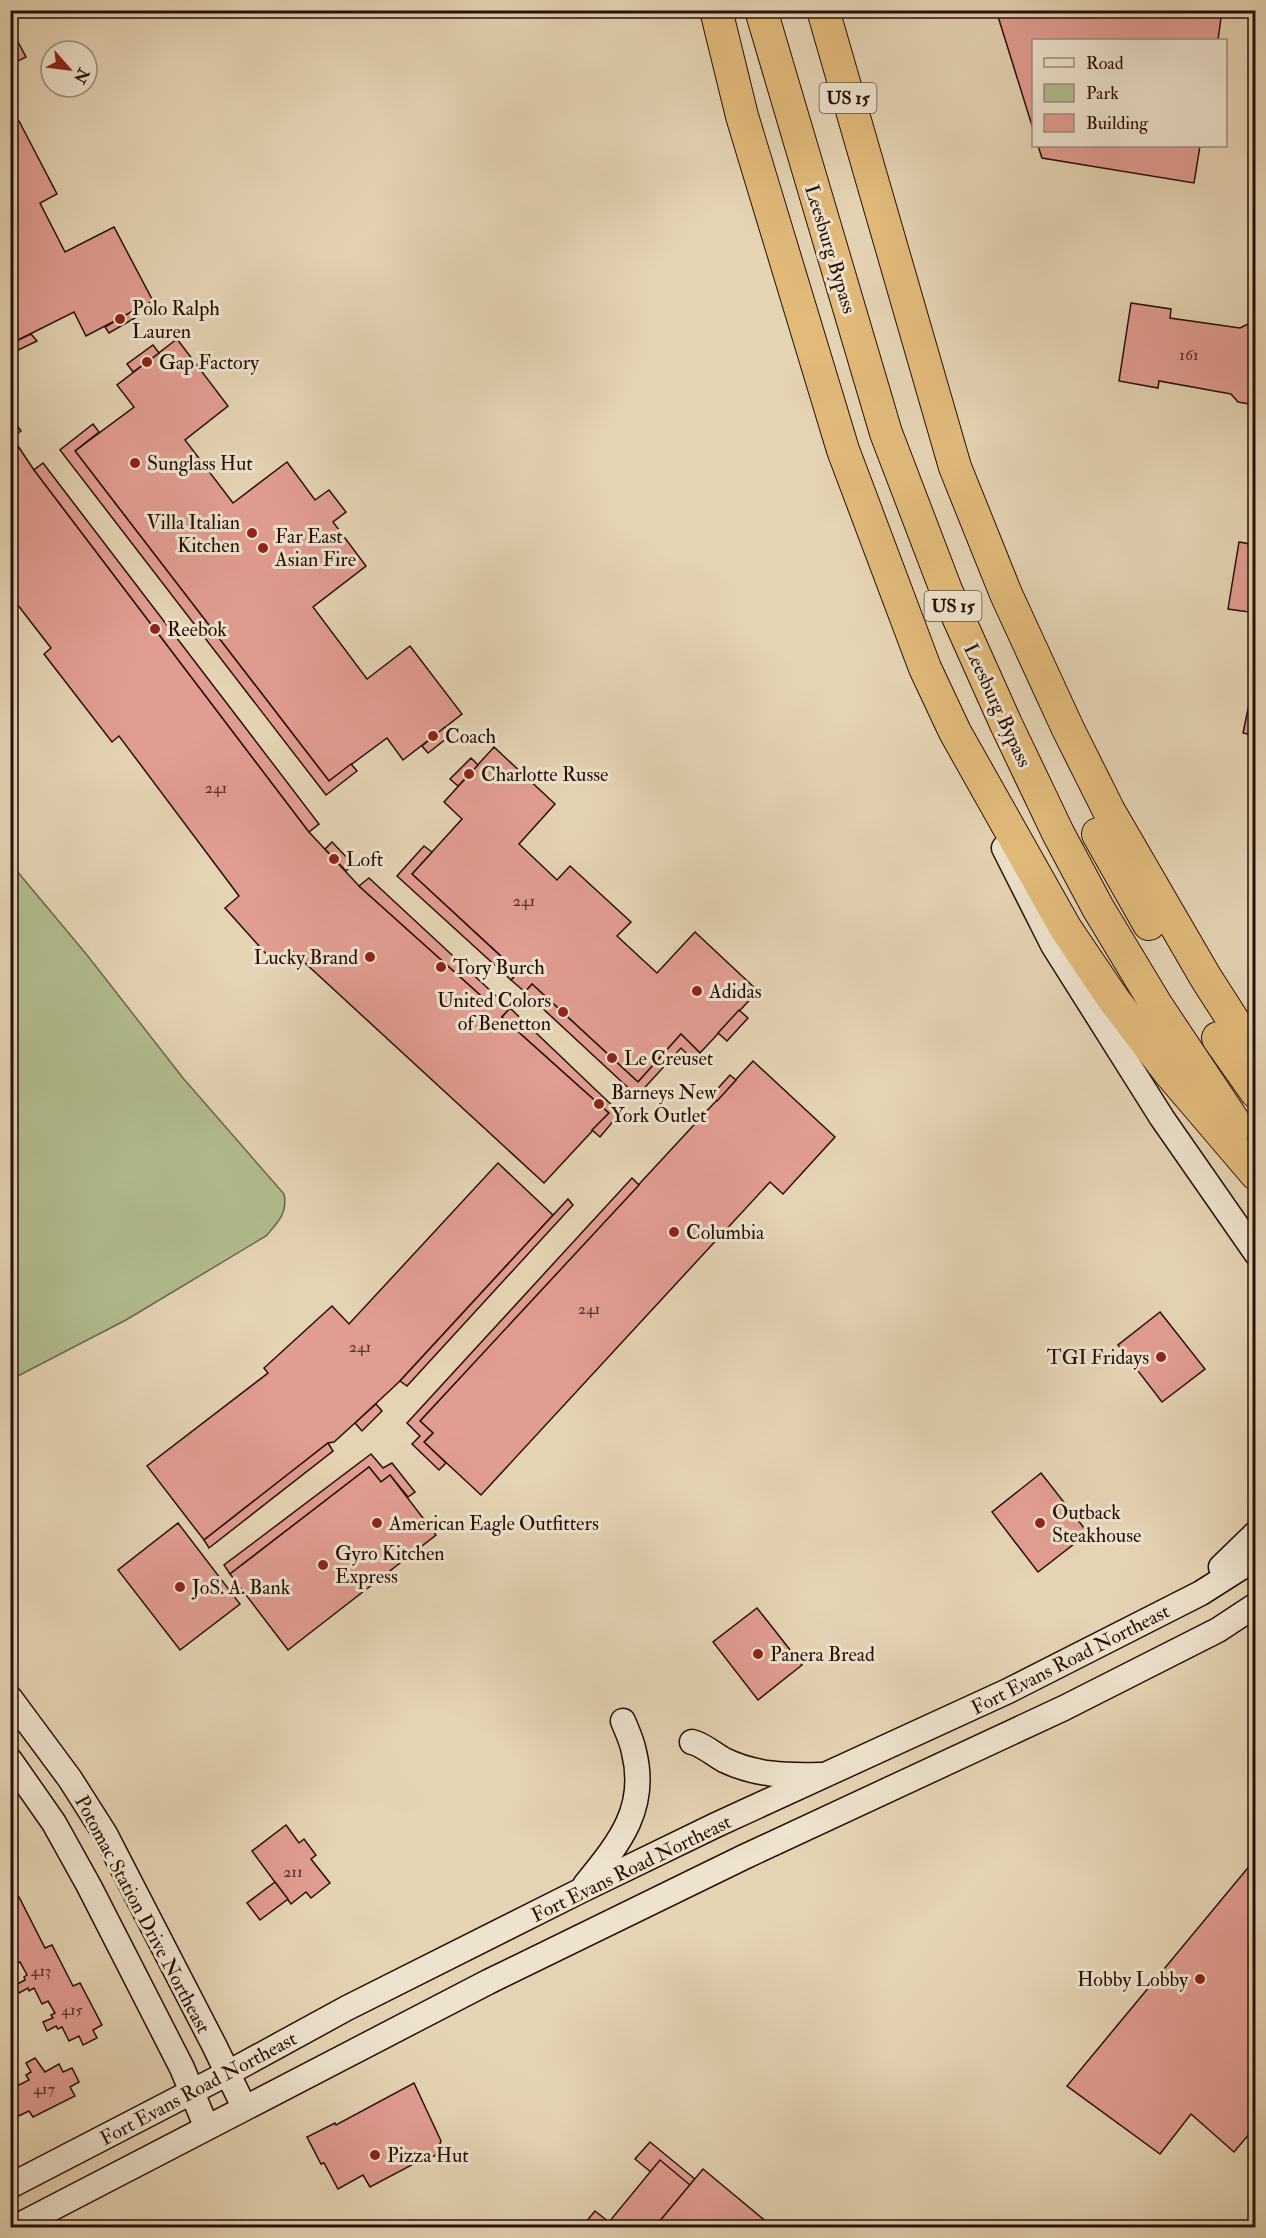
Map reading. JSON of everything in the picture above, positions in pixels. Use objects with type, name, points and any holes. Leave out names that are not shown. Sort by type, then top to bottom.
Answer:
[{"type":"highway","points":[[701,10],[742,116]]},
{"type":"highway","points":[[716,10],[742,116],[843,450],[925,668],[955,732],[1066,929],[1114,1000],[1168,1072],[1256,1174]]},
{"type":"highway","name":"Leesburg Bypass","points":[[760,10],[886,433],[946,590],[1015,744],[1058,833],[1098,908],[1157,1006],[1256,1154]]},
{"type":"highway","name":"US 15","points":[[823,10],[955,467],[1006,594],[1068,729],[1109,811],[1200,969],[1256,1056]]},
{"type":"highway","points":[[955,467],[1004,631],[1027,690],[1073,786],[1122,880],[1214,1032],[1256,1092]]},
{"type":"main road","points":[[955,732],[1000,842],[1053,945],[1162,1118],[1256,1253]]},
{"type":"main road","points":[[1140,1624],[1222,1567],[1256,1533]]},
{"type":"main road","name":"Fort Evans Road Northeast","points":[[10,2186],[228,2073],[347,2008],[716,1825],[1008,1691],[1201,1593],[1256,1558]]},
{"type":"main road","name":"Fort Evans Road Northeast","points":[[14,2228],[206,2126],[488,1982],[733,1862],[1064,1708],[1218,1629],[1256,1605]]},
{"type":"main road","name":"Potomac Station Drive Northeast","points":[[10,1698],[70,1779],[105,1834],[244,2107]]},
{"type":"main road","points":[[580,1891],[611,1852],[630,1822],[636,1801],[637,1780],[634,1752],[623,1721]]},
{"type":"main road","points":[[692,1742],[753,1772],[787,1776],[829,1775]]},
{"type":"main road","name":"Potomac Station Drive Northeast","points":[[10,1760],[54,1823],[89,1886],[182,2068],[206,2126]]},
{"type":"green space","points":[[11,864],[87,955],[183,1078],[284,1194],[285,1201],[281,1217],[266,1236],[126,1320],[14,1378],[10,1378]]},
{"type":"building","points":[[996,10],[1222,10],[1218,39],[1032,39],[1032,126]]},
{"type":"building","points":[[10,27],[26,57],[10,65]]},
{"type":"building","points":[[19,121],[57,194],[40,203],[65,252],[114,227],[153,301],[86,336],[74,312],[10,344],[10,125]]},
{"type":"building","points":[[1038,147],[1200,147],[1194,183],[1042,158]]},
{"type":"building","points":[[1131,303],[1171,309],[1170,318],[1240,328],[1250,323],[1256,324],[1256,405],[1238,402],[1231,394],[1159,381],[1158,388],[1119,381]]},
{"type":"building","points":[[131,312],[135,318],[109,333],[105,327]]},
{"type":"building","points":[[31,334],[37,341],[10,354],[10,344]]},
{"type":"building","points":[[177,339],[228,406],[185,440],[233,503],[287,462],[315,500],[329,490],[346,512],[333,522],[366,566],[313,607],[367,679],[410,646],[462,714],[403,760],[387,738],[329,781],[75,451],[134,407],[117,385]]},
{"type":"building","points":[[153,345],[159,353],[133,372],[127,364]]},
{"type":"building","points":[[10,415],[21,431],[12,437],[10,434]]},
{"type":"building","points":[[93,424],[99,432],[75,451],[329,781],[351,764],[357,771],[326,795],[60,450]]},
{"type":"building","points":[[10,434],[34,470],[309,832],[359,886],[487,1001],[494,994],[510,1008],[502,1017],[609,1113],[544,1183],[292,951],[276,965],[225,908],[239,896],[119,736],[112,742],[44,654],[51,648],[10,595]]},
{"type":"building","points":[[43,463],[319,824],[309,832],[34,470]]},
{"type":"building","points":[[1239,542],[1256,545],[1256,613],[1228,609]]},
{"type":"building","points":[[1253,685],[1256,686],[1256,736],[1243,733]]},
{"type":"building","points":[[445,727],[451,735],[428,753],[422,746]]},
{"type":"building","points":[[494,747],[555,804],[519,844],[557,880],[570,866],[631,922],[617,936],[657,973],[695,932],[758,991],[700,1053],[681,1034],[638,1082],[532,984],[525,992],[511,980],[518,972],[412,874],[462,819],[444,802]]},
{"type":"building","points":[[471,758],[478,765],[458,786],[450,779]]},
{"type":"building","points":[[332,842],[353,864],[346,871],[325,849]]},
{"type":"building","points":[[424,846],[432,852],[412,874],[518,972],[511,980],[397,876]]},
{"type":"building","points":[[369,878],[494,994],[487,1001],[359,886]]},
{"type":"building","points":[[532,984],[638,1082],[681,1034],[700,1053],[693,1060],[681,1048],[637,1096],[525,992]]},
{"type":"building","points":[[510,1008],[620,1113],[600,1137],[592,1130],[609,1113],[502,1017]]},
{"type":"building","points":[[739,1010],[748,1018],[727,1041],[718,1033]]},
{"type":"building","points":[[753,1061],[835,1137],[783,1194],[770,1182],[481,1495],[424,1442],[433,1433],[420,1421]]},
{"type":"building","points":[[730,1075],[736,1080],[717,1101],[711,1096]]},
{"type":"building","points":[[498,1163],[553,1215],[400,1381],[355,1423],[334,1442],[328,1443],[204,1540],[147,1466],[268,1373],[264,1368],[332,1306],[349,1324]]},
{"type":"building","points":[[632,1178],[639,1185],[420,1421],[433,1433],[424,1442],[446,1463],[439,1470],[412,1444],[420,1436],[407,1423]]},
{"type":"building","points":[[568,1199],[573,1205],[407,1386],[400,1381]]},
{"type":"building","name":"TGI Fridays","points":[[1160,1312],[1205,1369],[1162,1402],[1118,1345]]},
{"type":"building","points":[[376,1404],[382,1411],[362,1431],[355,1423]]},
{"type":"building","points":[[328,1443],[333,1451],[209,1548],[204,1540]]},
{"type":"building","points":[[371,1454],[383,1468],[392,1463],[415,1492],[408,1497],[390,1475],[381,1482],[369,1467],[230,1574],[224,1565]]},
{"type":"building","points":[[369,1467],[381,1482],[390,1475],[436,1535],[288,1650],[230,1574]]},
{"type":"building","name":"Outback Steakhouse","points":[[1041,1473],[1088,1533],[1038,1572],[992,1512]]},
{"type":"building","points":[[178,1523],[240,1604],[180,1650],[118,1570]]},
{"type":"building","name":"Panera Bread","points":[[757,1608],[802,1665],[758,1700],[713,1642]]},
{"type":"building","points":[[286,1825],[299,1843],[304,1839],[316,1855],[311,1859],[330,1883],[311,1898],[306,1892],[291,1904],[252,1851]]},
{"type":"building","points":[[1256,1858],[1256,2126],[1234,2152],[1191,2114],[1160,2154],[1067,2086]]},
{"type":"building","points":[[275,1882],[288,1899],[260,1920],[247,1903]]},
{"type":"building","points":[[19,1897],[45,1948],[52,1945],[73,1986],[80,1983],[102,2025],[93,2030],[97,2038],[83,2045],[79,2036],[69,2041],[62,2027],[58,2029],[56,2026],[47,2031],[43,2022],[53,2018],[51,2015],[55,2013],[48,2001],[42,2004],[34,1988],[29,1991],[28,1988],[19,1993],[15,1985],[25,1980],[24,1977],[27,1975],[20,1962],[14,1965],[10,1959],[10,1901]]},
{"type":"building","points":[[35,2058],[45,2072],[59,2064],[63,2072],[72,2068],[79,2082],[70,2087],[75,2096],[33,2117],[29,2111],[10,2120],[10,2080],[13,2079],[17,2086],[29,2080],[26,2075],[31,2072],[26,2063]]},
{"type":"building","points":[[414,2083],[441,2141],[436,2155],[419,2161],[370,2187],[363,2175],[338,2189],[324,2163],[321,2164],[307,2137],[335,2123],[336,2125]]},
{"type":"building","points":[[650,2142],[695,2179],[680,2196],[635,2159]]},
{"type":"building","points":[[660,2160],[690,2185],[654,2228],[581,2228],[595,2211],[609,2222]]},
{"type":"building","points":[[703,2169],[774,2228],[654,2228]]},
{"type":"place","name":"Polo Ralph Lauren","points":[[120,319]]},
{"type":"place","name":"Gap Factory","points":[[147,362]]},
{"type":"place","name":"Sunglass Hut","points":[[135,463]]},
{"type":"place","name":"Villa Italian Kitchen","points":[[252,533]]},
{"type":"place","name":"Far East Asian Fire","points":[[263,548]]},
{"type":"place","name":"Reebok","points":[[155,629]]},
{"type":"place","name":"Coach","points":[[433,736]]},
{"type":"place","name":"Charlotte Russe","points":[[469,774]]},
{"type":"place","name":"Loft","points":[[334,859]]},
{"type":"place","name":"Lucky Brand","points":[[370,957]]},
{"type":"place","name":"Tory Burch","points":[[441,967]]},
{"type":"place","name":"Adidas","points":[[697,991]]},
{"type":"place","name":"United Colors of Benetton","points":[[563,1012]]},
{"type":"place","name":"Le Creuset","points":[[612,1058]]},
{"type":"place","name":"Barneys New York Outlet","points":[[599,1104]]},
{"type":"place","name":"Columbia","points":[[674,1232]]},
{"type":"place","name":"TGI Fridays","points":[[1161,1357]]},
{"type":"place","name":"American Eagle Outfitters","points":[[377,1523]]},
{"type":"place","name":"Outback Steakhouse","points":[[1040,1523]]},
{"type":"place","name":"Gyro Kitchen Express","points":[[323,1565]]},
{"type":"place","name":"JoS. A. Bank","points":[[180,1587]]},
{"type":"place","name":"Panera Bread","points":[[758,1654]]},
{"type":"place","name":"Hobby Lobby","points":[[1200,1979]]},
{"type":"place","name":"Pizza Hut","points":[[375,2155]]}]
